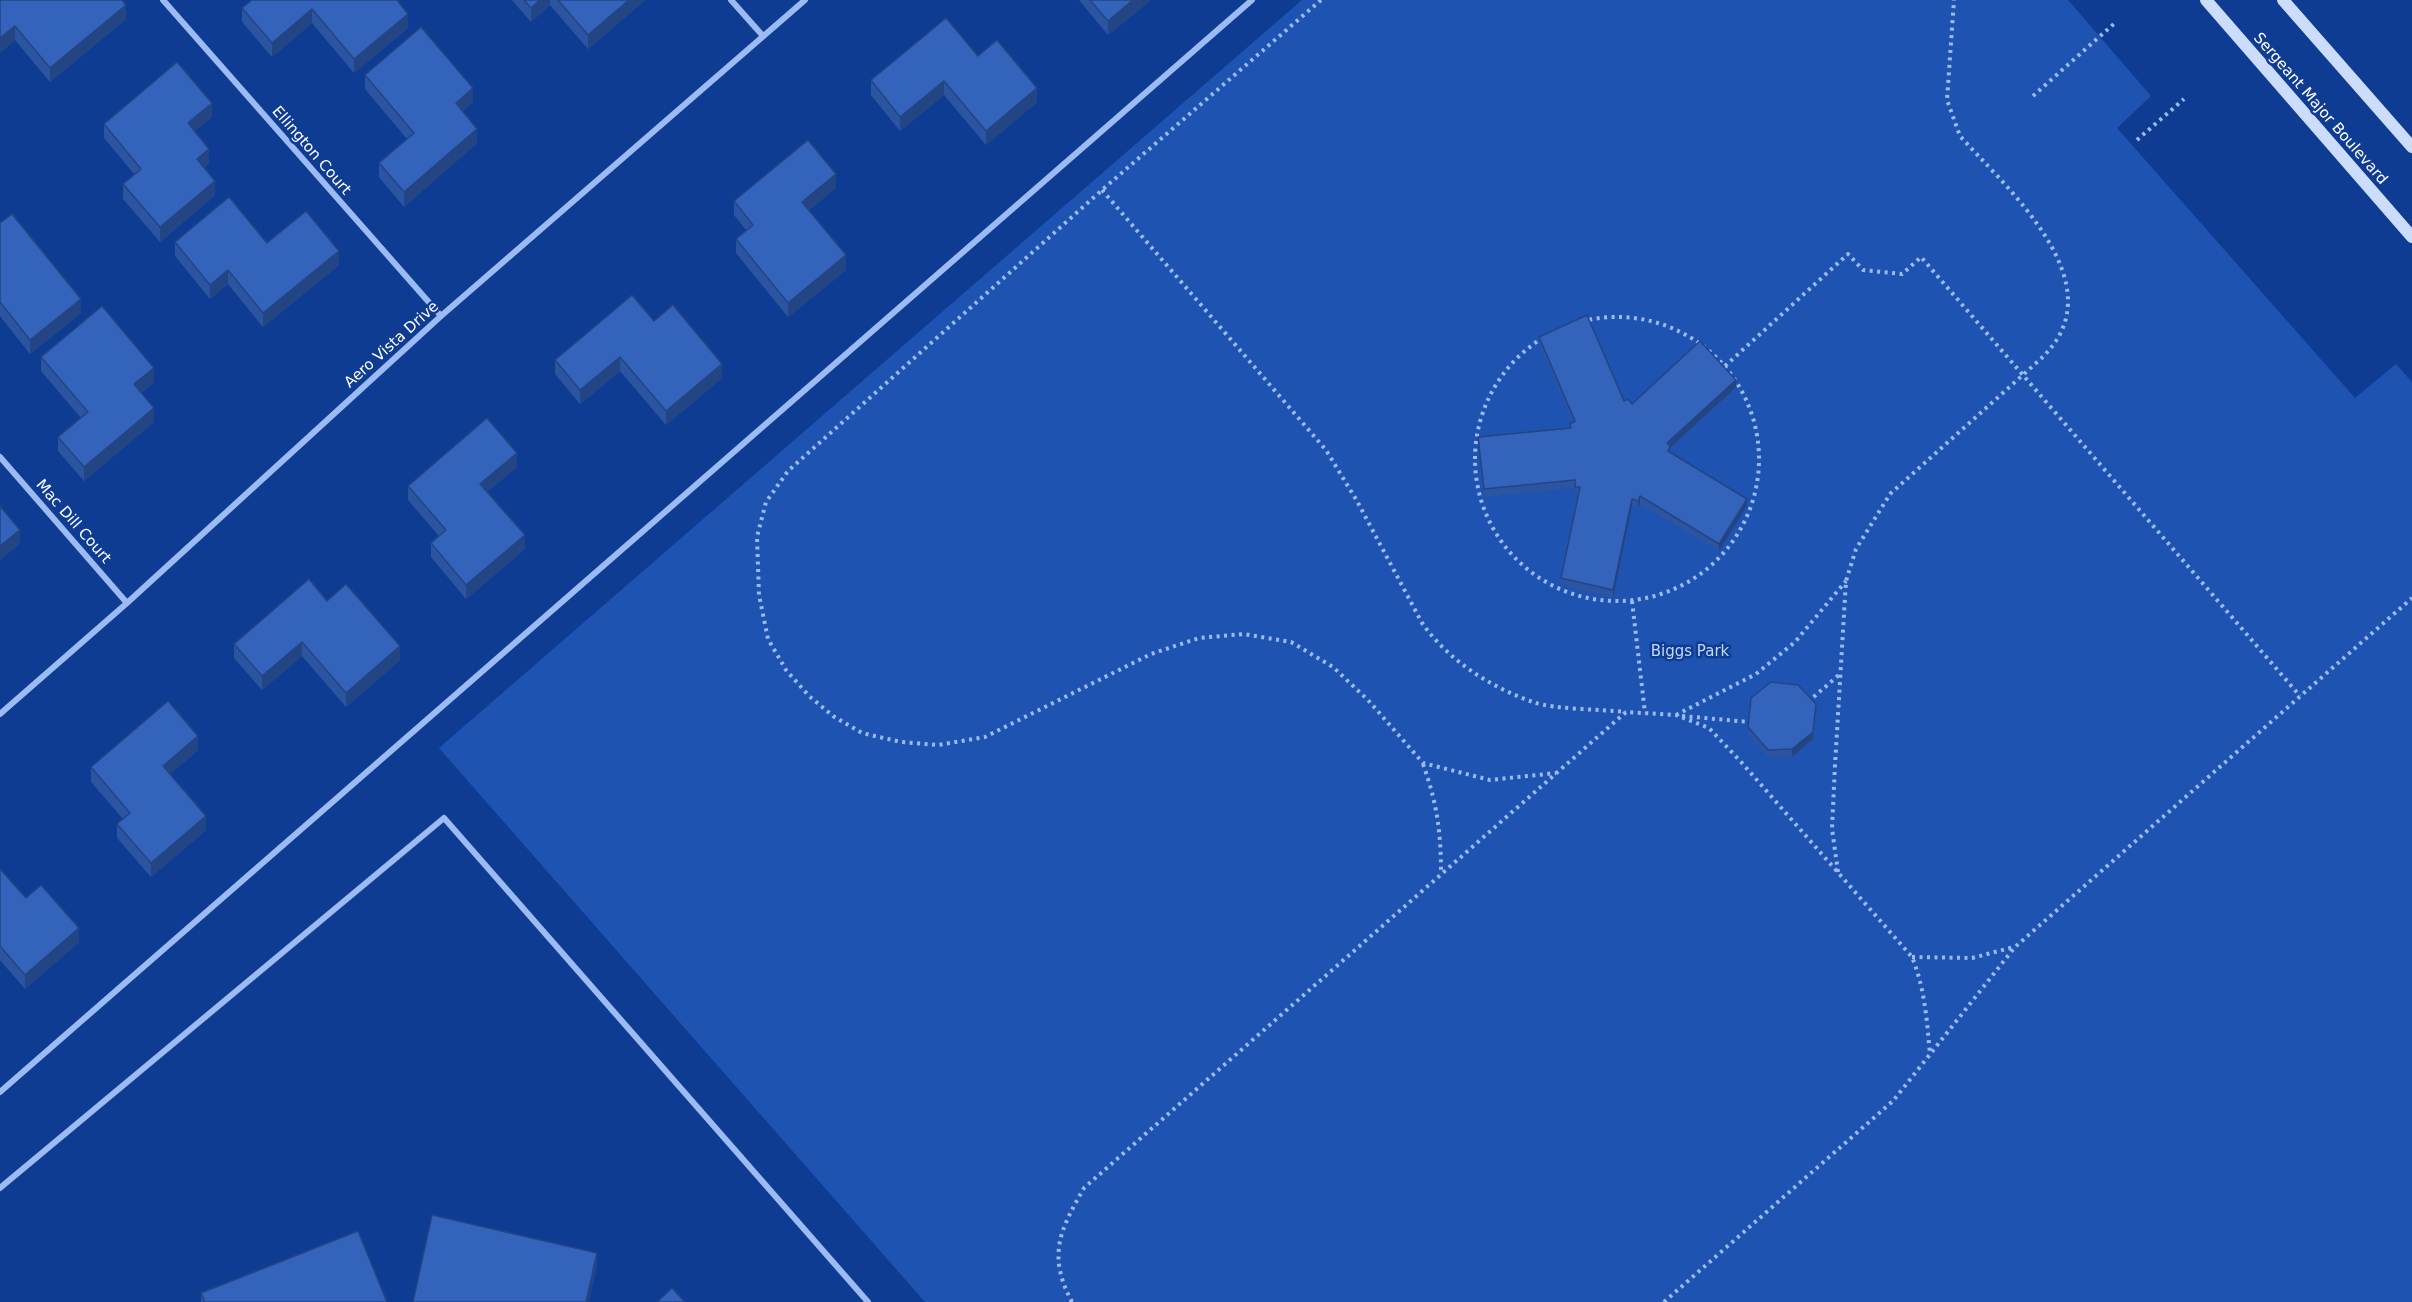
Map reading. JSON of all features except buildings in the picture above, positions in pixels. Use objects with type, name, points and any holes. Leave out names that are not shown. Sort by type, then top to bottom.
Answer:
[{"type":"street","name":"Ellington Court","points":[[163,0],[441,316]]},
{"type":"street","points":[[731,0],[763,36]]},
{"type":"street","name":"Aero Vista Drive","points":[[0,714],[127,603],[441,316],[805,0]]},
{"type":"street","points":[[0,1092],[1252,0]]},
{"type":"street","name":"Sergeant Major Boulevard","points":[[2206,0],[2412,237]]},
{"type":"street","points":[[2283,0],[2412,147]]},
{"type":"street","name":"Mac Dill Court","points":[[0,457],[127,603]]},
{"type":"street","points":[[0,1188],[444,818],[868,1302]]},
{"type":"path","points":[[1321,0],[1102,190],[788,471],[766,502],[757,537],[759,596],[768,639],[786,670],[809,696],[833,716],[862,732],[901,742],[938,745],[985,737],[1151,654],[1199,638],[1244,634],[1291,642],[1333,667],[1368,700],[1423,763],[1436,800],[1441,830],[1441,874]]},
{"type":"path","points":[[1838,873],[1832,829],[1846,581],[1856,549],[1890,494],[2044,356],[2061,333],[2067,309],[2066,282],[2056,253],[2037,223],[1960,136],[1952,120],[1947,100],[1954,0]]},
{"type":"path","points":[[2032,96],[2116,22]]},
{"type":"path","points":[[2137,141],[2184,99]]},
{"type":"path","points":[[1102,190],[1326,450],[1357,501],[1422,623],[1435,642],[1455,660],[1535,702],[1749,722]]},
{"type":"path","points":[[1725,366],[1848,254],[1863,270],[1902,274],[1921,257],[2300,696]]},
{"type":"path","points":[[1593,318],[1642,318],[1688,335],[1725,366],[1749,406],[1760,451],[1755,498],[1735,540],[1704,574],[1663,595],[1617,603],[1571,595],[1530,573],[1498,539],[1478,497],[1473,451],[1483,406],[1509,364],[1547,334],[1593,318]]},
{"type":"path","points":[[1676,715],[1756,674],[1795,642],[1846,581]]},
{"type":"path","points":[[1664,1302],[1893,1101],[2014,947],[2412,598]]},
{"type":"path","points":[[1632,601],[1645,713]]},
{"type":"path","points":[[1808,702],[1841,672]]},
{"type":"path","points":[[1072,1302],[1066,1290],[1058,1250],[1062,1226],[1084,1188],[1626,712]]},
{"type":"path","points":[[1676,715],[1709,728],[1912,957],[1920,978],[1925,1003],[1930,1055]]},
{"type":"path","points":[[1423,763],[1490,780],[1556,774]]},
{"type":"path","points":[[1912,957],[1972,957],[2014,947]]},
{"type":"green space","name":"Biggs Park","points":[[1302,0],[2068,0],[2151,96],[2117,128],[2355,398],[2396,364],[2412,382],[2412,1302],[925,1302],[439,748]]}]
